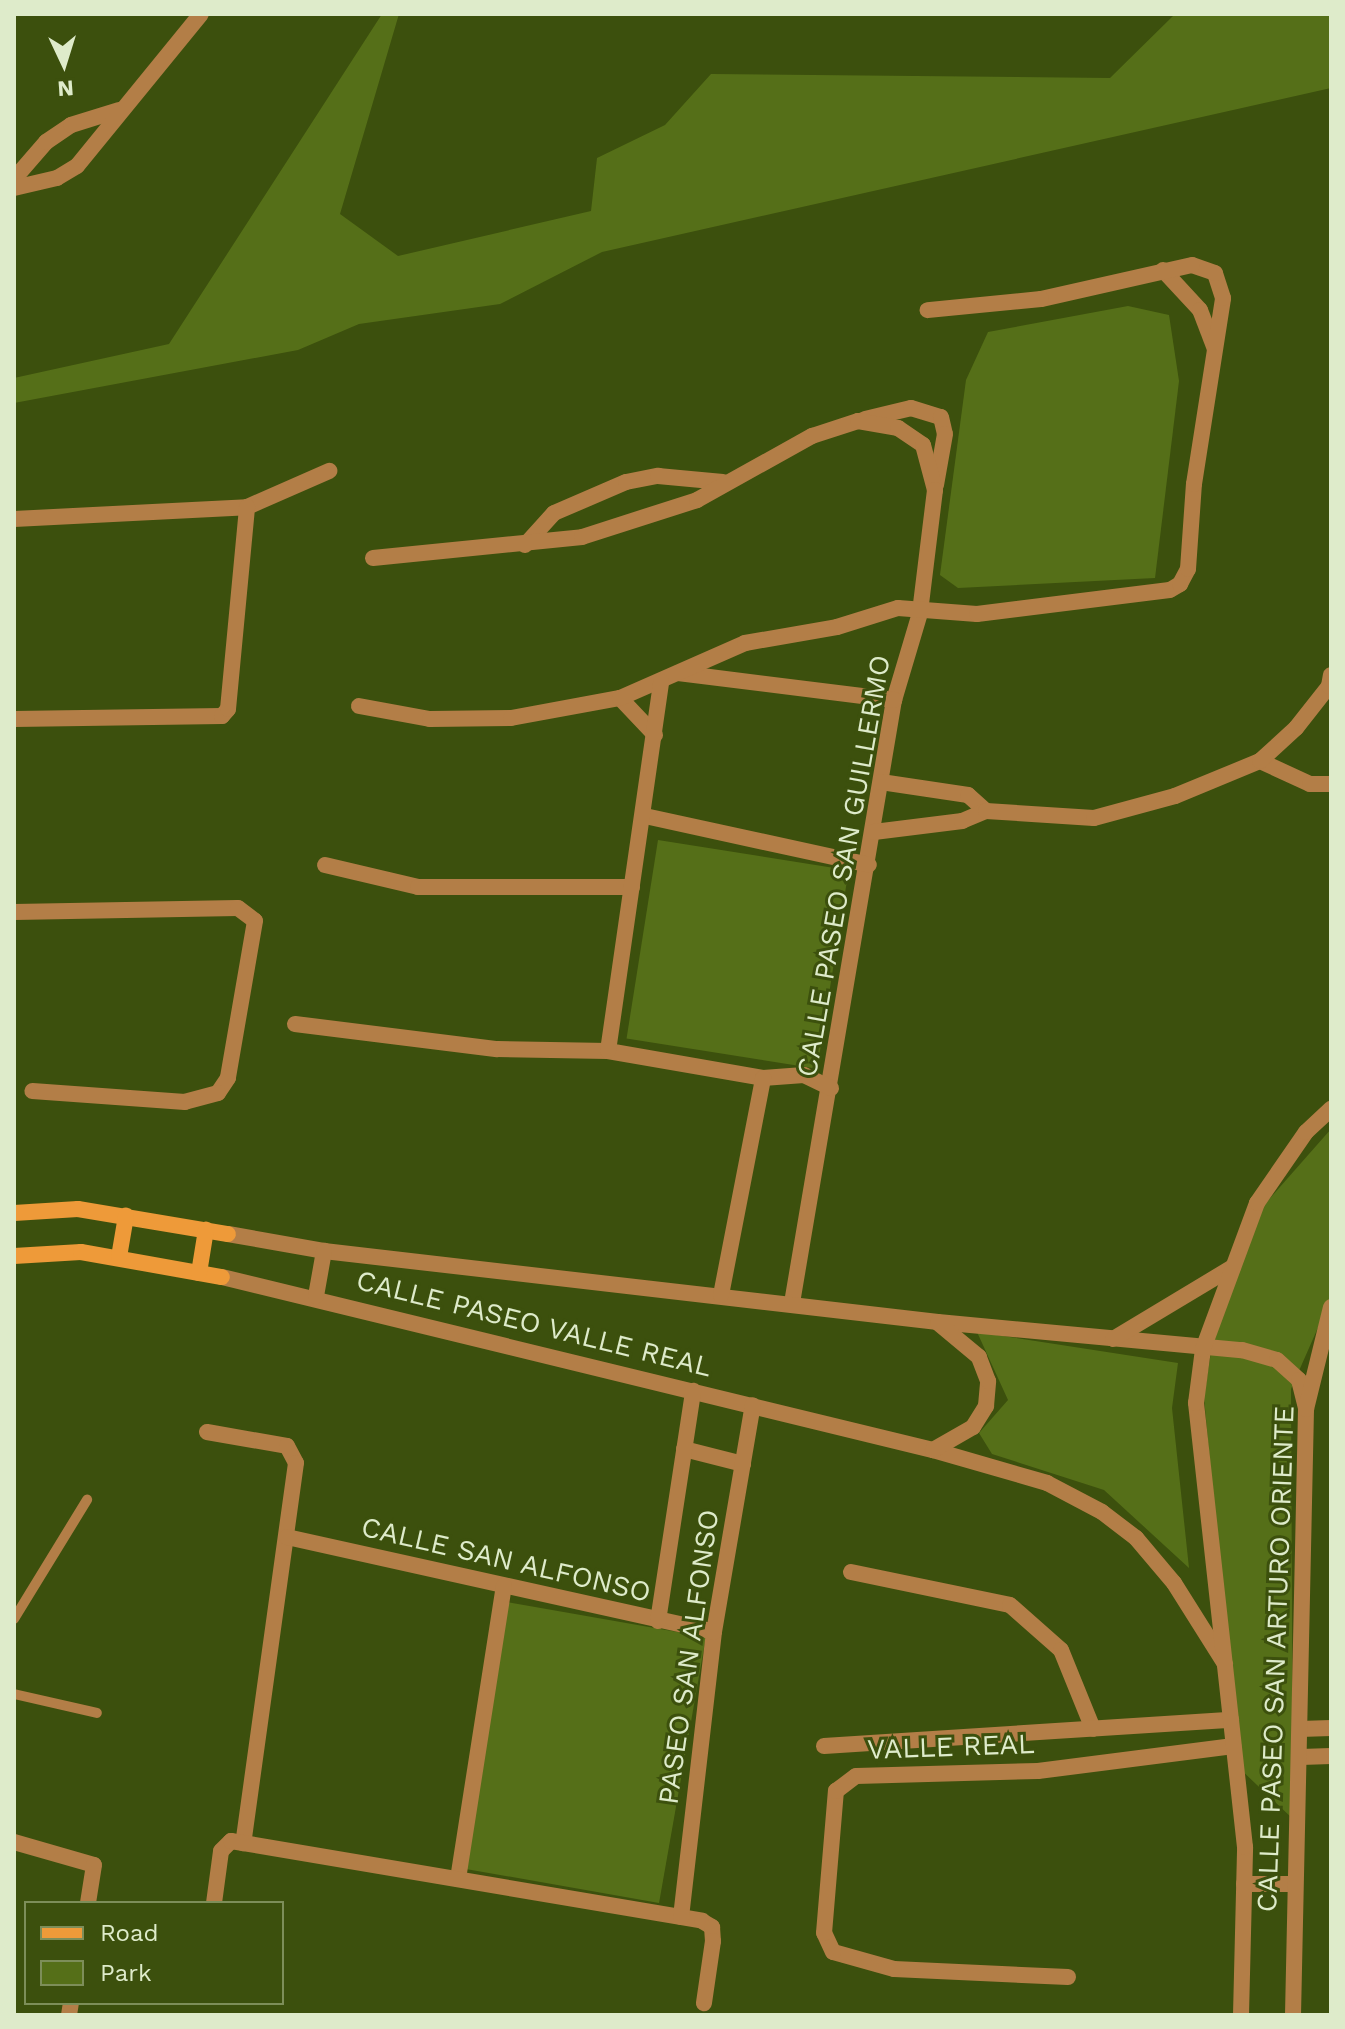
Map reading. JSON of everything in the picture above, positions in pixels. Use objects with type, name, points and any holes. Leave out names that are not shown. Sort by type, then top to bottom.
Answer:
[{"type":"street","points":[[14,188],[57,178],[77,166],[119,110],[201,14]]},
{"type":"street","points":[[14,179],[46,142],[71,125],[119,110]]},
{"type":"street","points":[[373,558],[582,537],[673,509],[812,436],[911,408],[941,417],[945,434],[920,613],[977,614],[1170,590],[1188,569],[1194,484],[1223,298],[1215,273],[1192,265],[1041,299],[928,310]]},
{"type":"street","points":[[1163,270],[1200,310],[1215,350]]},
{"type":"street","points":[[858,421],[898,428],[923,445],[935,490]]},
{"type":"street","points":[[14,519],[247,507],[329,471]]},
{"type":"street","points":[[525,545],[554,513],[626,482],[658,476],[723,482]]},
{"type":"street","points":[[14,719],[222,716],[228,709],[247,507]]},
{"type":"street","name":"CALLE PASEO SAN GUILLERMO","points":[[359,706],[430,719],[511,718],[620,698],[745,643],[855,623],[898,608],[920,613],[894,700],[869,865],[792,1303]]},
{"type":"street","points":[[677,673],[894,700]]},
{"type":"street","points":[[608,1051],[645,816],[661,682]]},
{"type":"street","points":[[874,832],[962,821],[986,811],[1094,818],[1175,796],[1260,761],[1296,728],[1330,683]]},
{"type":"street","points":[[620,698],[655,735]]},
{"type":"street","points":[[1260,761],[1310,784],[1331,784]]},
{"type":"street","points":[[881,782],[968,795],[986,811]]},
{"type":"street","points":[[645,816],[869,865]]},
{"type":"street","points":[[325,865],[418,887],[632,887]]},
{"type":"street","points":[[14,912],[238,908],[255,921],[228,1078],[218,1093],[185,1102],[32,1091]]},
{"type":"street","name":"CALLE PASEO SAN GUILLERMO","points":[[295,1024],[497,1049],[608,1051],[763,1078],[721,1295]]},
{"type":"street","points":[[763,1078],[804,1075],[831,1088]]},
{"type":"street","name":"CALLE PASEO SAN ARTURO ORIENTE","points":[[1241,2015],[1244,1884],[1231,1720],[1196,1403],[1203,1349],[1257,1203],[1306,1132],[1331,1109]]},
{"type":"street","points":[[14,1213],[78,1209],[206,1230],[199,1273]]},
{"type":"street","points":[[119,1257],[126,1216]]},
{"type":"street","name":"CALLE PASEO VALLE REAL","points":[[206,1230],[324,1251],[938,1322],[1203,1349],[1242,1350],[1277,1360],[1299,1380],[1306,1409]]},
{"type":"street","points":[[316,1296],[324,1251]]},
{"type":"street","name":"CALLE PASEO VALLE REAL","points":[[14,1256],[81,1252],[119,1257],[316,1296],[1023,1474],[1102,1512],[1136,1538],[1174,1583],[1225,1664]]},
{"type":"street","points":[[1113,1339],[1233,1267]]},
{"type":"street","name":"CALLE PASEO SAN ARTURO ORIENTE","points":[[1293,2015],[1301,1757],[1306,1409],[1331,1307]]},
{"type":"street","points":[[933,1450],[973,1427],[986,1406],[988,1381],[979,1357],[938,1322]]},
{"type":"street","points":[[658,1621],[693,1391]]},
{"type":"street","name":"PASEO SAN ALFONSO","points":[[681,1917],[714,1632],[753,1405]]},
{"type":"street","points":[[207,1432],[292,1450],[296,1463],[243,1843]]},
{"type":"street","points":[[684,1449],[743,1464]]},
{"type":"street","name":"CALLE SAN ALFONSO","points":[[287,1537],[714,1632]]},
{"type":"street","points":[[851,1572],[1010,1605],[1061,1650],[1093,1729]]},
{"type":"street","points":[[458,1879],[504,1586]]},
{"type":"street","points":[[824,1746],[1231,1720]]},
{"type":"street","points":[[1300,1729],[1331,1728]]},
{"type":"street","name":"VALLE REAL","points":[[1068,1977],[894,1969],[833,1952],[824,1921],[836,1791],[856,1776],[1038,1771],[1233,1746]]},
{"type":"street","points":[[1301,1757],[1331,1756]]},
{"type":"street","points":[[214,1901],[221,1851],[231,1841],[681,1917],[712,1927],[704,2003]]},
{"type":"street","points":[[14,1842],[94,1865],[88,1901]]},
{"type":"street","points":[[1244,1884],[1295,1884]]},
{"type":"lane","points":[[14,1619],[87,1500]]},
{"type":"lane","points":[[14,1694],[97,1713]]},
{"type":"green space","points":[[382,14],[399,14],[340,214],[398,256],[591,211],[597,158],[665,125],[711,74],[1110,78],[1175,14],[1331,14],[1331,88],[602,252],[500,304],[359,324],[298,350],[14,403],[14,378],[169,344]]},
{"type":"green space","points":[[1128,306],[1169,315],[1179,381],[1155,578],[958,588],[940,575],[966,380],[988,332]]},
{"type":"green space","points":[[658,840],[849,870],[817,1069],[627,1039]]},
{"type":"green space","points":[[1331,1129],[1331,1298],[1291,1389],[1293,1819],[1238,1767],[1204,1397],[1214,1333],[1264,1205]]},
{"type":"green space","points":[[977,1332],[1178,1363],[1172,1408],[1189,1568],[1104,1490],[992,1454],[979,1433],[1008,1400]]},
{"type":"green space","points":[[507,1602],[706,1637],[659,1903],[460,1868]]}]
